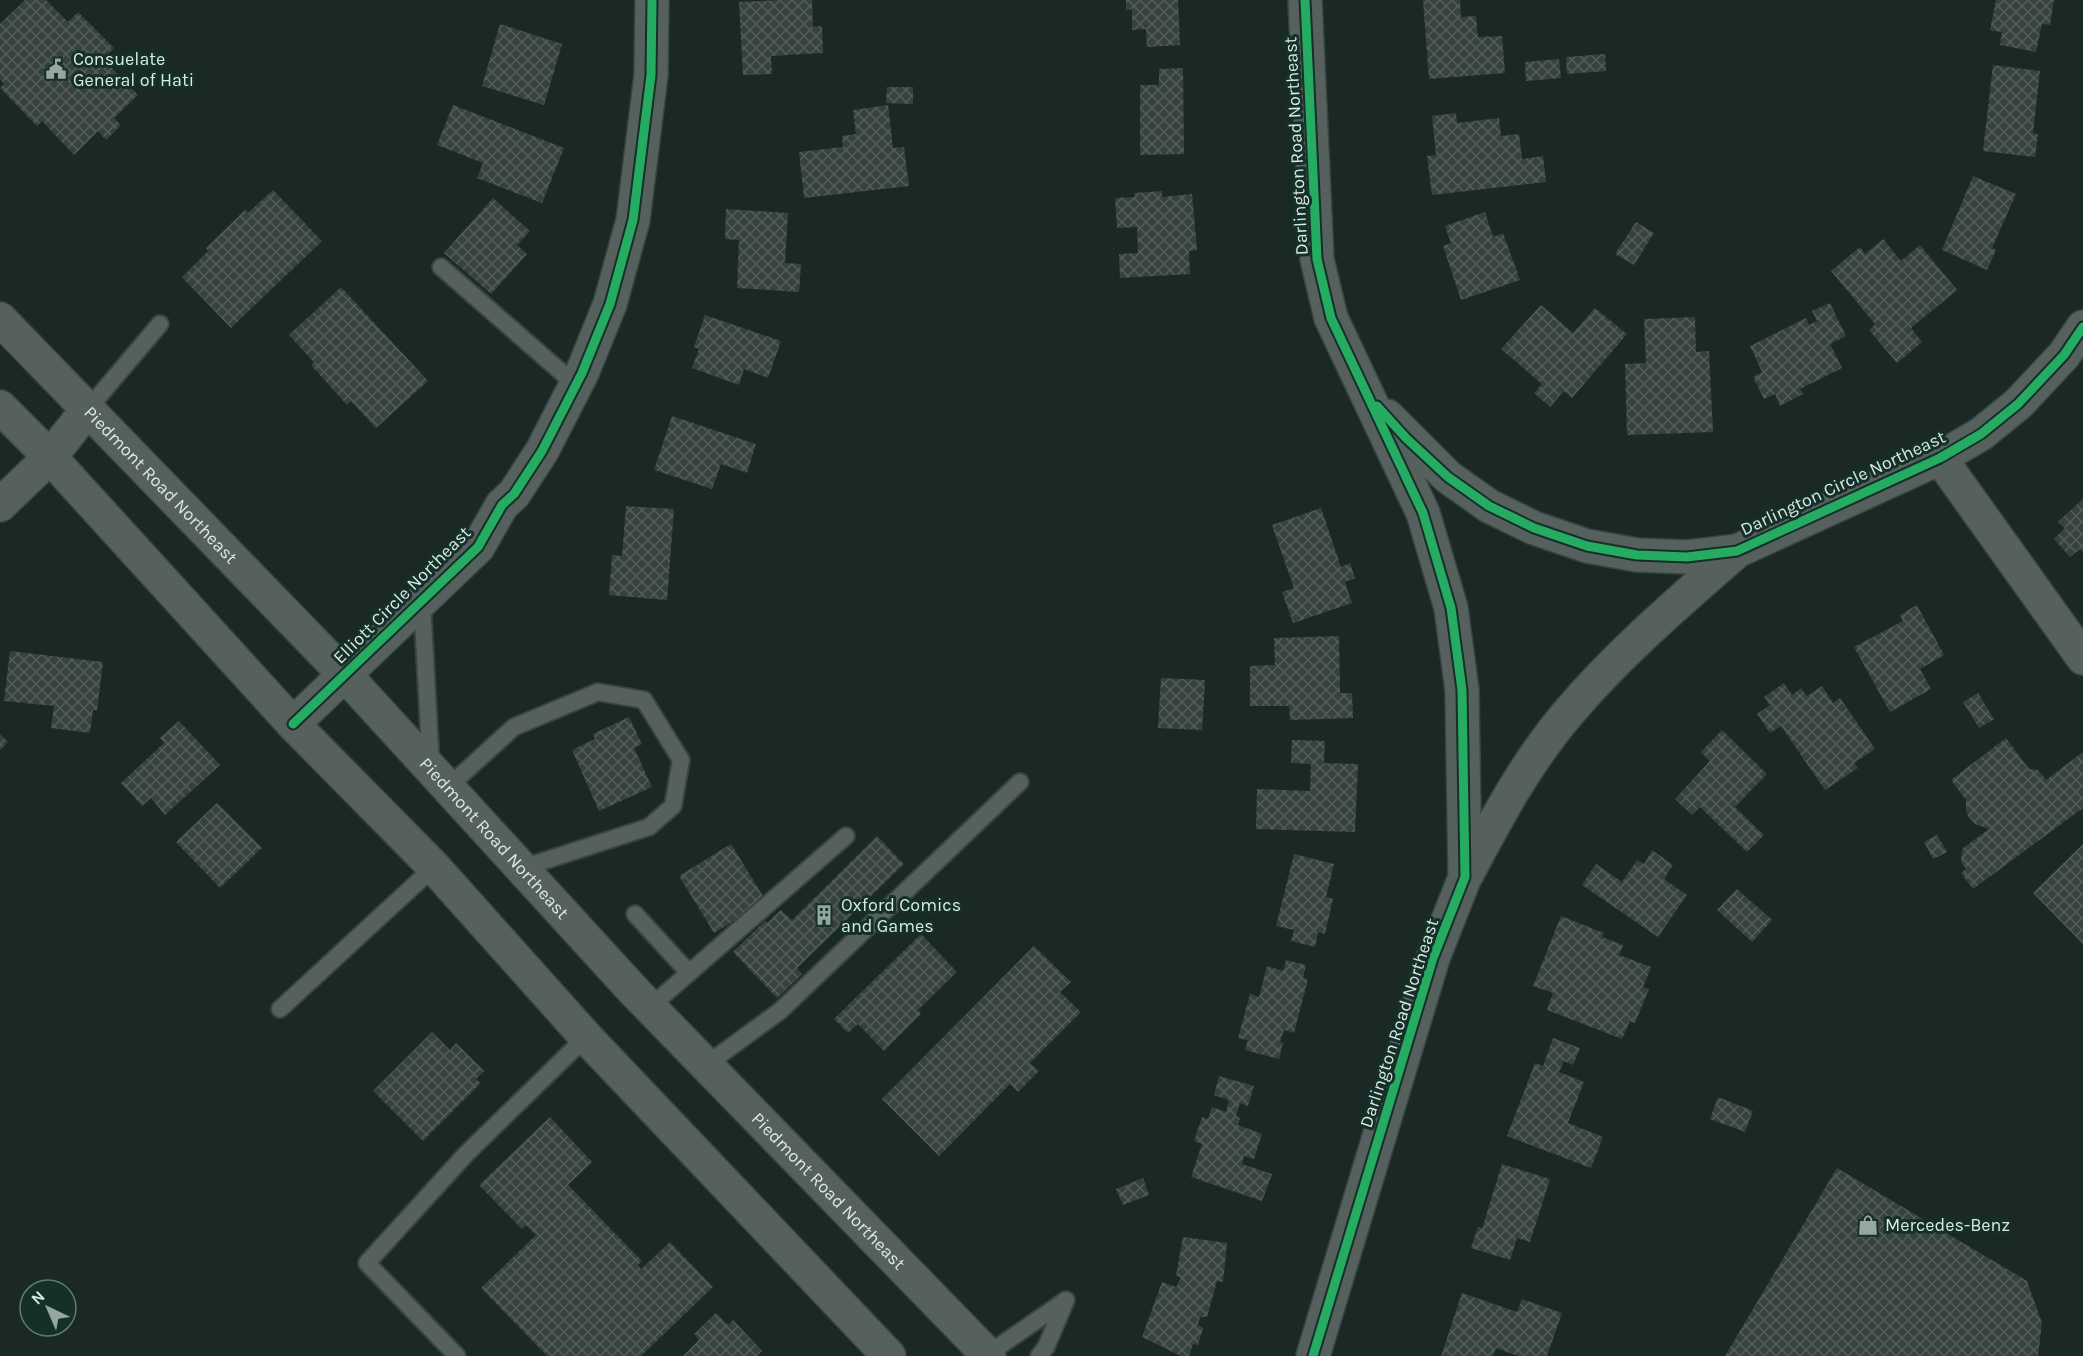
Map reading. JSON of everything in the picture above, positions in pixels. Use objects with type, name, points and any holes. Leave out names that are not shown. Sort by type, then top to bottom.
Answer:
[{"type":"street","name":"Elliott Circle Northeast","points":[[293,724],[346,676],[478,547],[502,505],[514,494],[542,451],[576,385],[610,304],[633,220],[651,75],[652,0]]},
{"type":"street","name":"Darlington Road Northeast","points":[[1305,0],[1317,259],[1331,318],[1423,513],[1451,608],[1462,690],[1465,877],[1433,958],[1313,1356]]},
{"type":"street","name":"Piedmont Road Northeast","points":[[0,320],[346,676],[650,1007],[989,1355]]},
{"type":"street","name":"Darlington Circle Northeast","points":[[1465,877],[1508,796],[1568,712],[1648,630],[1737,551],[1940,458],[1981,434],[2018,404],[2064,355],[2083,327]]},
{"type":"street","name":"Darlington Circle Northeast","points":[[1367,395],[1406,438],[1448,477],[1489,506],[1534,528],[1587,546],[1636,555],[1687,557],[1737,551]]},
{"type":"street","points":[[0,407],[50,457],[293,724],[434,867],[586,1036],[889,1356]]},
{"type":"street","points":[[0,505],[50,457],[88,409]]},
{"type":"street","points":[[1940,458],[2083,658]]},
{"type":"lane","points":[[441,267],[576,385]]},
{"type":"lane","points":[[88,409],[160,324]]},
{"type":"lane","points":[[422,602],[440,778],[514,727],[598,692],[644,700],[681,760],[673,806],[649,827],[522,868]]},
{"type":"lane","points":[[706,1065],[780,1011],[1020,782]]},
{"type":"lane","points":[[650,1007],[846,836]]},
{"type":"lane","points":[[280,1009],[434,867]]},
{"type":"lane","points":[[635,914],[689,973]]},
{"type":"lane","points":[[457,1356],[367,1263],[466,1154],[586,1036]]},
{"type":"lane","points":[[989,1355],[1066,1300],[1046,1347],[1039,1356]]},
{"type":"building","name":"Consuelate General of Hati","points":[[25,0],[46,0],[68,22],[78,12],[114,48],[103,59],[138,95],[114,118],[121,125],[106,140],[98,131],[74,155],[42,121],[37,126],[0,88],[4,84],[0,79],[0,24]]},
{"type":"building","points":[[812,0],[813,27],[822,26],[823,53],[771,56],[772,74],[743,75],[739,2]]},
{"type":"building","points":[[1126,0],[1178,0],[1180,45],[1147,47],[1146,29],[1132,30],[1132,9],[1126,10]]},
{"type":"building","points":[[1423,0],[1460,0],[1461,17],[1476,16],[1478,37],[1502,36],[1505,73],[1429,79]]},
{"type":"building","points":[[1996,0],[2054,0],[2050,25],[2042,24],[2036,52],[2000,45],[2002,32],[1990,30]]},
{"type":"building","points":[[500,24],[562,44],[544,105],[482,86]]},
{"type":"building","points":[[1605,54],[1606,71],[1567,74],[1566,57]]},
{"type":"building","points":[[1559,59],[1561,78],[1526,81],[1525,62]]},
{"type":"building","points":[[1993,65],[2040,71],[2033,133],[2038,134],[2035,157],[1983,151]]},
{"type":"building","points":[[1183,68],[1184,154],[1140,155],[1140,85],[1159,85],[1159,69]]},
{"type":"building","points":[[887,87],[913,87],[913,104],[886,103]]},
{"type":"building","points":[[453,105],[564,148],[542,203],[477,178],[483,163],[437,145]]},
{"type":"building","points":[[888,105],[893,148],[904,147],[909,186],[804,198],[799,152],[843,147],[842,136],[856,134],[853,110]]},
{"type":"building","points":[[1456,113],[1457,123],[1499,118],[1501,136],[1519,134],[1522,159],[1543,156],[1546,182],[1432,195],[1427,156],[1436,155],[1432,116]]},
{"type":"building","points":[[1973,176],[2016,194],[1992,248],[1996,250],[1987,270],[1942,250]]},
{"type":"building","points":[[273,190],[322,241],[231,328],[182,277],[208,251],[206,248],[245,210],[248,213]]},
{"type":"building","points":[[1162,191],[1162,197],[1192,194],[1197,250],[1189,251],[1190,274],[1120,278],[1119,254],[1138,253],[1137,227],[1117,228],[1115,198],[1135,197],[1134,193]]},
{"type":"building","points":[[493,198],[530,231],[517,245],[527,254],[491,294],[444,253]]},
{"type":"building","points":[[726,209],[788,213],[785,263],[801,264],[799,292],[737,288],[739,240],[725,239]]},
{"type":"building","points":[[1485,212],[1493,237],[1503,233],[1520,280],[1461,300],[1443,246],[1451,243],[1445,226]]},
{"type":"building","points":[[1636,222],[1654,233],[1634,265],[1615,254]]},
{"type":"building","points":[[1883,239],[1901,261],[1920,245],[1957,290],[1911,328],[1922,342],[1897,363],[1869,330],[1875,324],[1831,271],[1860,247],[1865,254]]},
{"type":"building","points":[[341,287],[428,381],[376,428],[351,401],[347,405],[311,365],[314,362],[289,335]]},
{"type":"building","points":[[1830,303],[1846,336],[1830,344],[1842,368],[1800,389],[1803,394],[1780,406],[1775,394],[1764,399],[1753,377],[1762,372],[1750,346],[1806,318],[1809,325],[1817,321],[1812,311]]},
{"type":"building","points":[[1541,305],[1573,333],[1595,308],[1627,334],[1572,398],[1564,391],[1550,407],[1534,393],[1542,384],[1501,349]]},
{"type":"building","points":[[705,315],[781,341],[768,378],[744,369],[739,385],[692,368],[699,349],[694,347]]},
{"type":"building","points":[[1695,317],[1696,352],[1709,351],[1713,432],[1627,435],[1625,364],[1646,363],[1644,319]]},
{"type":"building","points":[[672,416],[756,444],[747,473],[721,464],[712,489],[654,470]]},
{"type":"building","points":[[2083,499],[2083,552],[2080,549],[2070,557],[2054,539],[2065,528],[2058,522]]},
{"type":"building","points":[[626,506],[674,509],[667,600],[609,595],[612,555],[622,556]]},
{"type":"building","points":[[1321,508],[1341,567],[1350,563],[1355,578],[1345,582],[1352,603],[1293,623],[1282,592],[1294,588],[1272,525]]},
{"type":"building","points":[[1917,605],[1944,655],[1920,669],[1931,689],[1890,712],[1854,647],[1903,621],[1900,615]]},
{"type":"building","points":[[1339,636],[1340,693],[1352,693],[1353,718],[1290,720],[1289,706],[1250,706],[1250,666],[1275,665],[1274,638]]},
{"type":"building","points":[[10,651],[103,662],[97,710],[93,710],[90,733],[51,728],[54,706],[4,701]]},
{"type":"building","points":[[1161,678],[1205,680],[1202,730],[1158,728]]},
{"type":"building","points":[[1784,683],[1792,695],[1801,688],[1807,696],[1822,686],[1833,703],[1840,698],[1875,749],[1854,763],[1858,768],[1825,790],[1781,726],[1770,733],[1757,714],[1770,705],[1764,697]]},
{"type":"building","points":[[1978,693],[1994,719],[1979,728],[1963,702]]},
{"type":"building","points":[[629,717],[642,744],[634,748],[652,787],[599,811],[572,750],[595,739],[593,734]]},
{"type":"building","points":[[179,721],[220,765],[165,815],[151,798],[142,806],[121,783],[164,743],[160,738]]},
{"type":"building","points":[[1722,730],[1767,774],[1735,807],[1764,835],[1747,852],[1700,807],[1692,815],[1675,799],[1710,761],[1701,752]]},
{"type":"building","points":[[0,734],[8,742],[0,750]]},
{"type":"building","points":[[2006,738],[2029,769],[2038,770],[2046,780],[2083,752],[2083,808],[1973,889],[1961,873],[1966,869],[1961,862],[1962,849],[1989,829],[1975,824],[1968,816],[1966,800],[1951,780]]},
{"type":"building","points":[[1292,740],[1325,741],[1324,763],[1358,764],[1355,832],[1256,829],[1257,789],[1310,791],[1311,764],[1291,763]]},
{"type":"building","points":[[217,803],[262,848],[220,888],[176,842]]},
{"type":"building","points":[[1937,835],[1947,852],[1933,859],[1924,842]]},
{"type":"building","name":"Oxford Comics and Games","points":[[877,836],[904,864],[797,968],[802,974],[777,998],[733,952],[765,921],[767,923],[781,910],[792,920]]},
{"type":"building","points":[[731,844],[766,901],[714,933],[679,876]]},
{"type":"building","points":[[2083,844],[2083,944],[2033,893]]},
{"type":"building","points":[[1652,850],[1673,865],[1664,879],[1687,895],[1658,937],[1582,885],[1596,864],[1622,882],[1637,860],[1644,864]]},
{"type":"building","points":[[1294,854],[1334,864],[1326,897],[1333,899],[1325,934],[1318,932],[1315,947],[1291,941],[1294,930],[1276,926]]},
{"type":"building","points":[[1737,889],[1772,920],[1752,942],[1717,910]]},
{"type":"building","points":[[1561,916],[1604,933],[1602,937],[1623,945],[1619,955],[1651,967],[1643,987],[1649,989],[1635,1023],[1630,1021],[1622,1039],[1547,1010],[1553,993],[1533,986]]},
{"type":"building","points":[[921,934],[957,972],[918,1010],[921,1014],[884,1051],[858,1024],[848,1033],[834,1019]]},
{"type":"building","points":[[1034,946],[1071,982],[1060,992],[1081,1012],[1030,1063],[1039,1071],[1018,1092],[1010,1084],[939,1156],[882,1099]]},
{"type":"building","points":[[1286,960],[1306,965],[1303,978],[1308,979],[1294,1033],[1284,1030],[1280,1042],[1283,1043],[1279,1059],[1245,1050],[1248,1040],[1238,1038],[1250,994],[1259,997],[1267,966],[1283,971]]},
{"type":"building","points":[[432,1032],[450,1050],[456,1043],[484,1071],[476,1079],[481,1083],[423,1141],[373,1091]]},
{"type":"building","points":[[1553,1038],[1580,1048],[1573,1065],[1564,1061],[1559,1072],[1584,1082],[1568,1123],[1603,1137],[1591,1168],[1507,1136],[1535,1063],[1543,1066]]},
{"type":"building","points":[[1219,1076],[1254,1086],[1248,1106],[1240,1103],[1236,1116],[1240,1118],[1238,1125],[1262,1134],[1254,1159],[1244,1156],[1242,1164],[1272,1174],[1262,1201],[1191,1177],[1202,1144],[1194,1141],[1202,1117],[1208,1119],[1212,1107],[1226,1112],[1229,1100],[1214,1095]]},
{"type":"building","points":[[1718,1097],[1753,1111],[1745,1132],[1710,1119]]},
{"type":"building","points":[[550,1117],[592,1162],[568,1185],[642,1261],[638,1265],[641,1269],[670,1242],[713,1287],[641,1356],[547,1356],[481,1288],[536,1235],[526,1225],[522,1229],[479,1185]]},
{"type":"building","points":[[1502,1164],[1550,1179],[1530,1242],[1517,1238],[1510,1260],[1471,1248],[1478,1227],[1482,1229]]},
{"type":"building","name":"Mercedes-Benz","points":[[1837,1168],[2027,1281],[2042,1323],[2038,1356],[1725,1356]]},
{"type":"building","points":[[1143,1178],[1149,1195],[1123,1205],[1116,1189]]},
{"type":"building","points":[[1183,1237],[1227,1243],[1223,1282],[1217,1281],[1207,1317],[1200,1317],[1198,1325],[1203,1328],[1198,1345],[1193,1344],[1189,1356],[1181,1356],[1142,1337],[1162,1282],[1176,1287],[1181,1278],[1176,1276]]},
{"type":"building","points":[[1462,1293],[1517,1312],[1522,1299],[1562,1313],[1547,1356],[1518,1356],[1496,1348],[1493,1356],[1441,1356]]},
{"type":"building","points":[[716,1313],[728,1325],[733,1320],[762,1351],[757,1356],[683,1356],[699,1340],[694,1334]]},
{"type":"cycle path","points":[[293,724],[478,547],[502,505],[514,494],[542,451],[582,373],[610,304],[633,220],[651,75],[652,0]]},
{"type":"cycle path","points":[[1305,0],[1317,259],[1331,318],[1423,513],[1451,608],[1462,690],[1465,877],[1433,958],[1313,1356]]},
{"type":"cycle path","points":[[1377,406],[1406,438],[1448,477],[1489,506],[1534,528],[1587,546],[1637,555],[1687,557],[1737,551],[1940,458],[1981,434],[2018,404],[2064,355],[2083,327]]},
{"type":"place","name":"Consuelate General of Hati","points":[[56,69]]},
{"type":"place","name":"Oxford Comics and Games","points":[[824,915]]},
{"type":"place","name":"Mercedes-Benz","points":[[1868,1225]]}]
